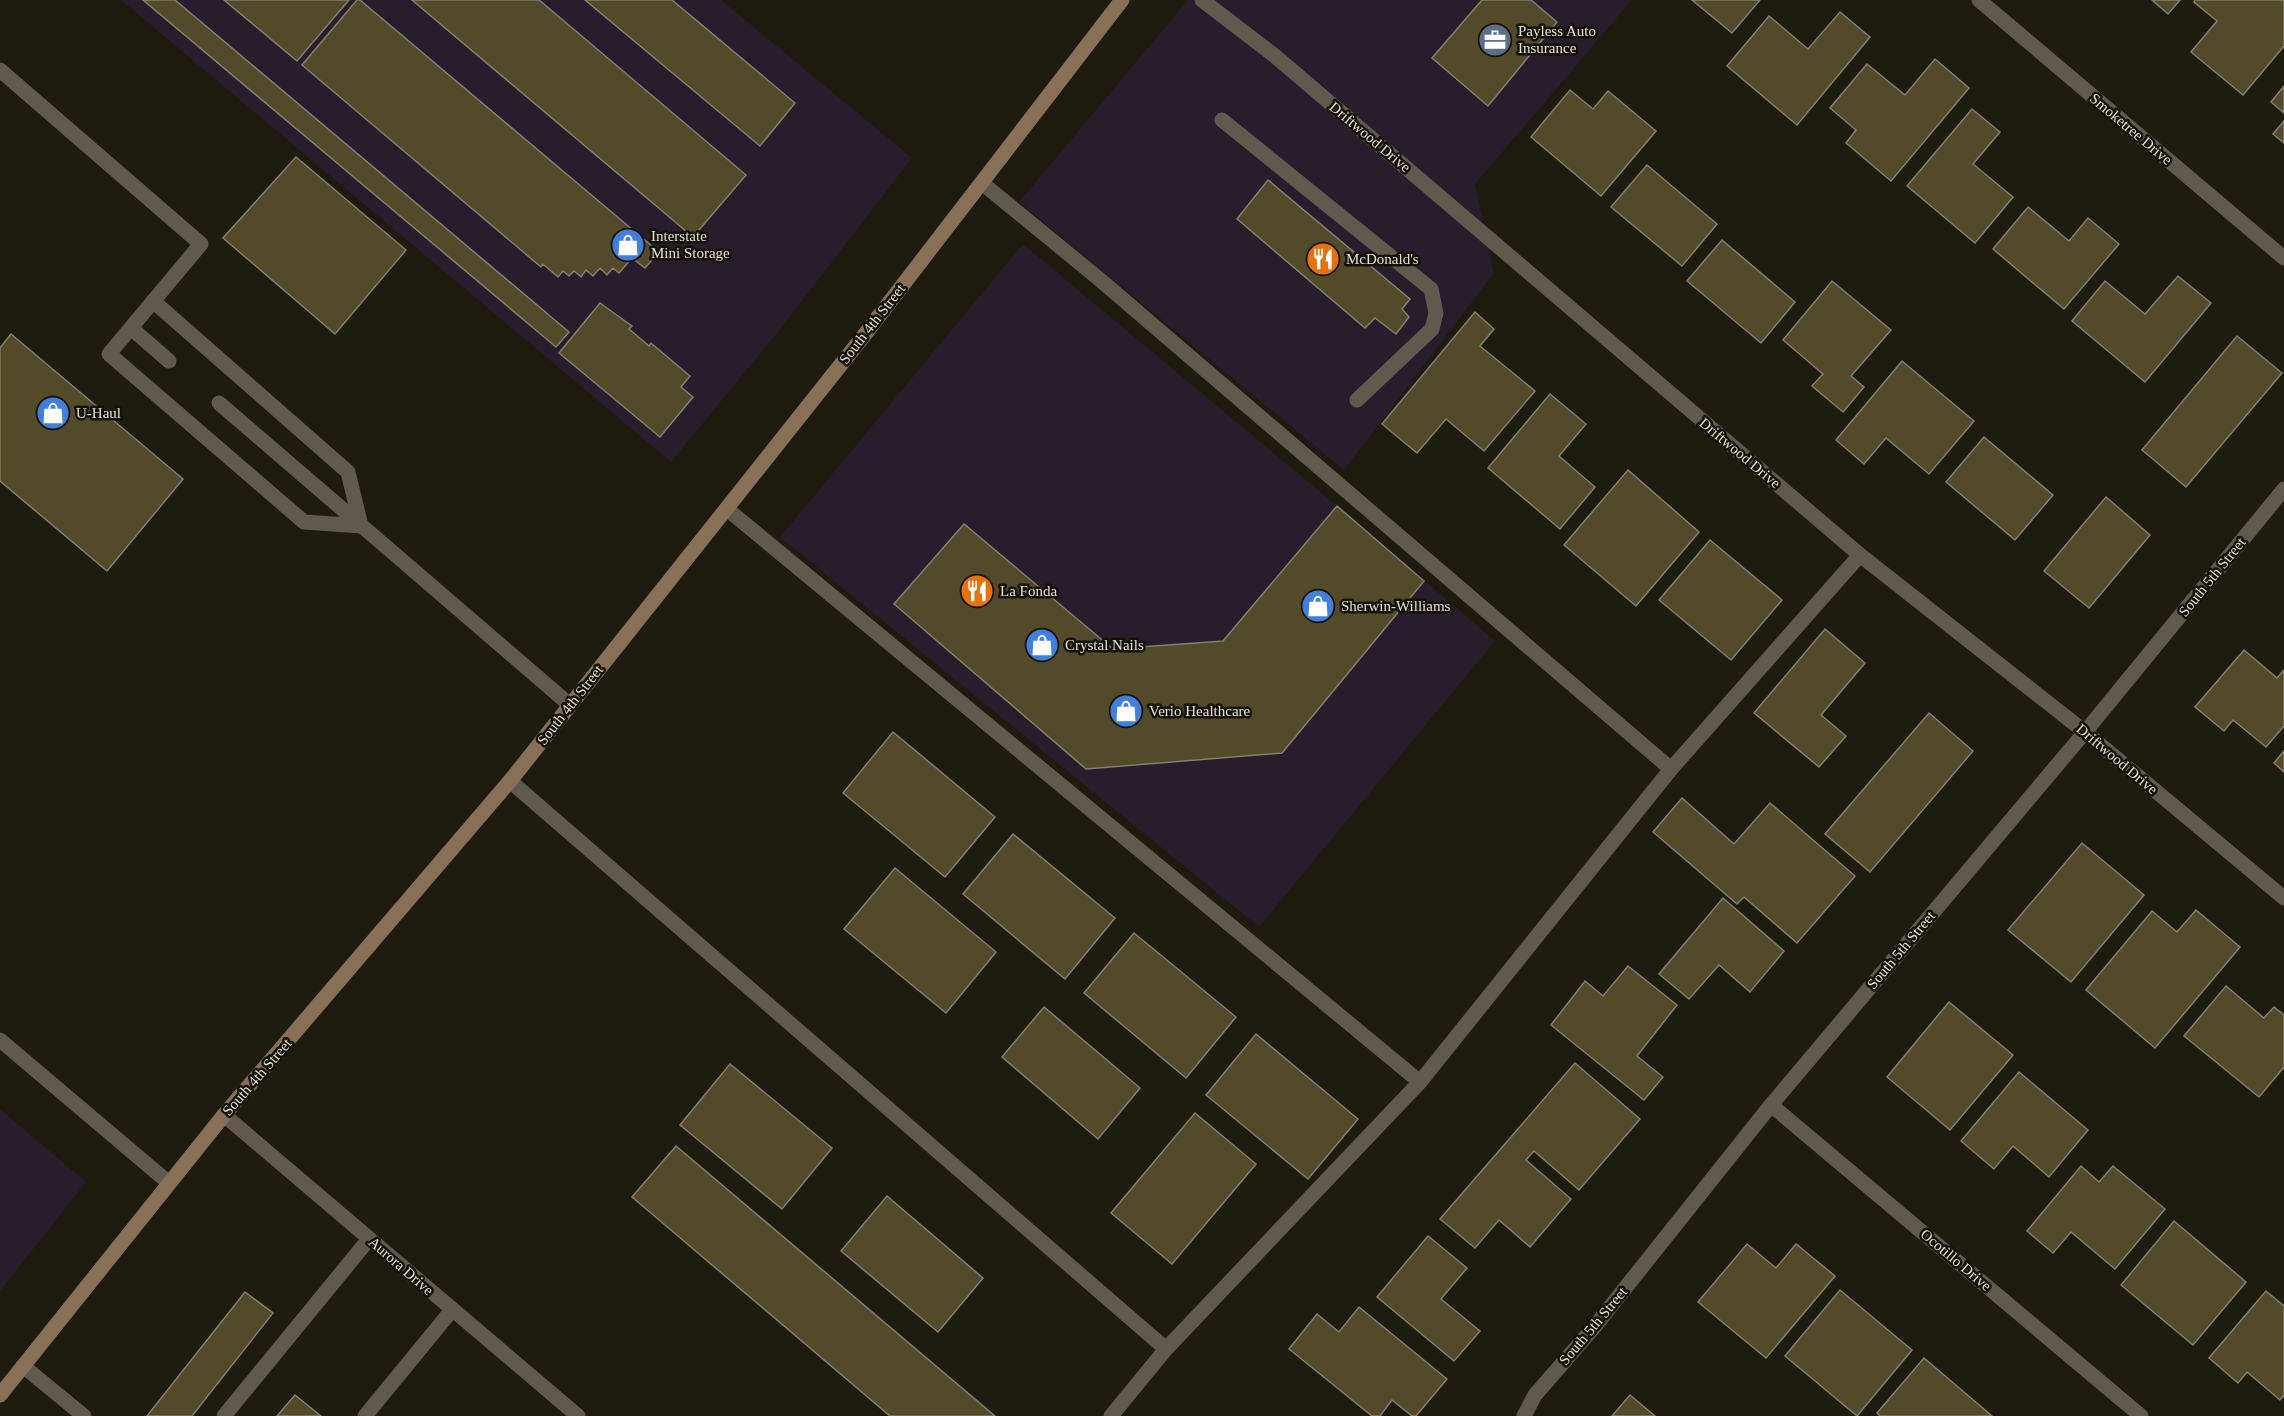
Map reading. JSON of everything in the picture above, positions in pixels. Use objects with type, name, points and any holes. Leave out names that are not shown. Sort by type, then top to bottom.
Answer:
[{"type":"main road","name":"South 4th Street","points":[[0,1395],[224,1115],[510,782],[982,183],[1122,0]]},
{"type":"street","name":"Driftwood Drive","points":[[1202,0],[1275,56],[1860,555],[2085,732],[2284,898]]},
{"type":"street","name":"Smoketree Drive","points":[[1978,0],[2284,258]]},
{"type":"street","points":[[0,70],[201,244],[109,354],[304,522],[362,526]]},
{"type":"street","points":[[1222,120],[1431,289],[1436,313],[1432,329],[1357,400]]},
{"type":"street","points":[[982,183],[1098,278],[1671,769]]},
{"type":"street","points":[[153,301],[348,472],[362,526]]},
{"type":"street","points":[[131,328],[169,360]]},
{"type":"street","points":[[219,403],[570,705]]},
{"type":"street","name":"South 5th Street","points":[[1524,1416],[1535,1395],[1595,1326],[1771,1105],[2085,732],[2284,489]]},
{"type":"street","points":[[726,508],[1420,1082]]},
{"type":"street","points":[[1110,1416],[1166,1348],[1420,1082],[1671,769],[1860,555]]},
{"type":"street","points":[[510,782],[1166,1348]]},
{"type":"street","points":[[0,1040],[169,1183]]},
{"type":"street","name":"Ocotillo Drive","points":[[1771,1105],[2141,1416]]},
{"type":"street","name":"Aurora Drive","points":[[224,1115],[578,1416]]},
{"type":"street","points":[[224,1416],[369,1239]]},
{"type":"street","points":[[365,1416],[452,1310]]},
{"type":"street","points":[[23,1366],[84,1416]]},
{"type":"shaded area","name":"Interstate Mini Storage","points":[[121,0],[721,0],[912,158],[778,332],[671,462]]},
{"type":"shaded area","points":[[1188,0],[1632,0],[1475,184],[1494,273],[1344,470],[1019,202]]},
{"type":"shaded area","points":[[1023,244],[1495,641],[1259,927],[780,537]]},
{"type":"shaded area","points":[[0,1109],[86,1182],[0,1291]]},
{"type":"building","points":[[143,0],[175,0],[569,332],[556,347]]},
{"type":"building","points":[[224,0],[349,0],[297,61]]},
{"type":"building","points":[[357,0],[360,0],[659,252],[645,268],[632,258],[619,273],[613,268],[607,275],[600,268],[593,276],[586,270],[581,277],[574,271],[569,276],[563,271],[558,277],[543,264],[541,267],[302,65]]},
{"type":"building","points":[[412,0],[539,0],[746,175],[693,237]]},
{"type":"building","points":[[585,0],[672,0],[795,103],[760,146]]},
{"type":"building","name":"Payless Auto Insurance","points":[[1482,0],[1531,0],[1557,22],[1488,106],[1432,58]]},
{"type":"building","points":[[1692,0],[1760,0],[1732,33]]},
{"type":"building","points":[[2152,0],[2180,0],[2168,14]]},
{"type":"building","points":[[2195,0],[2284,0],[2284,46],[2243,95],[2191,52],[2217,21],[2194,2]]},
{"type":"building","points":[[1840,12],[1870,37],[1797,125],[1727,66],[1769,16],[1808,49]]},
{"type":"building","points":[[1935,59],[1969,88],[1891,181],[1846,143],[1856,130],[1830,108],[1867,64],[1905,95]]},
{"type":"building","points":[[2284,86],[2284,113],[2271,102]]},
{"type":"building","points":[[1570,90],[1593,109],[1608,91],[1656,131],[1601,196],[1531,137]]},
{"type":"building","points":[[1972,109],[2000,132],[1973,164],[2013,197],[1975,243],[1907,186]]},
{"type":"building","points":[[2284,121],[2284,143],[2273,134]]},
{"type":"building","points":[[296,157],[406,250],[335,334],[223,238]]},
{"type":"building","points":[[1647,165],[1717,224],[1682,266],[1611,207]]},
{"type":"building","name":"McDonald's","points":[[1268,180],[1410,299],[1402,309],[1409,317],[1396,334],[1375,318],[1365,328],[1237,219]]},
{"type":"building","points":[[2028,207],[2069,241],[2088,218],[2119,244],[2064,309],[1993,249]]},
{"type":"building","points":[[1722,240],[1795,302],[1761,343],[1687,281]]},
{"type":"building","points":[[2178,276],[2211,303],[2145,382],[2072,321],[2105,281],[2145,314]]},
{"type":"building","points":[[1832,281],[1891,330],[1851,376],[1864,387],[1843,412],[1812,386],[1823,374],[1783,340]]},
{"type":"building","points":[[600,303],[632,326],[629,329],[649,346],[651,343],[690,376],[681,387],[693,397],[660,437],[559,353]]},
{"type":"building","points":[[1475,312],[1494,329],[1480,346],[1535,391],[1484,451],[1446,419],[1417,453],[1382,424]]},
{"type":"building","name":"U-Haul","points":[[11,334],[183,479],[107,571],[0,481],[0,348]]},
{"type":"building","points":[[2237,336],[2282,373],[2186,487],[2142,450]]},
{"type":"building","points":[[1902,361],[1974,421],[1929,474],[1886,438],[1864,464],[1836,440]]},
{"type":"building","points":[[1550,394],[1586,424],[1559,456],[1595,487],[1560,529],[1488,468]]},
{"type":"building","points":[[1984,437],[2053,495],[2015,540],[1946,482]]},
{"type":"building","points":[[1628,470],[1699,532],[1636,606],[1564,545]]},
{"type":"building","points":[[2106,497],[2150,535],[2089,608],[2044,571]]},
{"type":"building","points":[[1337,506],[1424,581],[1282,753],[1086,769],[894,604],[964,524],[1113,649],[1223,641]]},
{"type":"building","points":[[1710,540],[1782,600],[1731,660],[1659,600]]},
{"type":"building","points":[[1825,629],[1865,663],[1821,715],[1846,736],[1819,767],[1754,713]]},
{"type":"building","points":[[2244,650],[2277,678],[2284,670],[2284,726],[2266,747],[2233,720],[2224,731],[2195,707]]},
{"type":"building","points":[[1929,713],[1973,751],[1870,872],[1825,834]]},
{"type":"building","points":[[893,732],[995,817],[945,877],[843,793]]},
{"type":"building","points":[[2284,751],[2284,772],[2274,763]]},
{"type":"building","points":[[1682,798],[1734,844],[1770,803],[1855,876],[1797,943],[1744,897],[1737,904],[1653,832]]},
{"type":"building","points":[[1013,834],[1115,918],[1065,979],[963,894]]},
{"type":"building","points":[[2082,843],[2144,895],[2071,982],[2008,930]]},
{"type":"building","points":[[895,868],[996,952],[946,1013],[844,929]]},
{"type":"building","points":[[1723,898],[1784,951],[1750,992],[1719,965],[1689,999],[1659,974]]},
{"type":"building","points":[[2196,910],[2240,947],[2155,1048],[2086,990],[2152,911],[2177,932]]},
{"type":"building","points":[[1134,933],[1236,1017],[1186,1078],[1084,993]]},
{"type":"building","points":[[1628,966],[1677,1005],[1637,1056],[1663,1077],[1644,1100],[1551,1025],[1585,981],[1603,996]]},
{"type":"building","points":[[2226,986],[2264,1018],[2274,1007],[2284,1015],[2284,1067],[2259,1097],[2184,1036]]},
{"type":"building","points":[[1949,1002],[2013,1055],[1950,1130],[1887,1077]]},
{"type":"building","points":[[1044,1007],[1140,1088],[1098,1139],[1002,1057]]},
{"type":"building","points":[[1256,1034],[1358,1119],[1308,1179],[1206,1095]]},
{"type":"building","points":[[1575,1063],[1640,1119],[1579,1190],[1534,1151],[1526,1160],[1571,1199],[1530,1247],[1499,1220],[1475,1248],[1440,1219]]},
{"type":"building","points":[[730,1064],[832,1148],[782,1209],[680,1125]]},
{"type":"building","points":[[2019,1072],[2088,1130],[2049,1177],[2013,1146],[1994,1169],[1961,1141]]},
{"type":"building","points":[[1195,1113],[1256,1164],[1172,1264],[1111,1213]]},
{"type":"building","points":[[676,1146],[995,1416],[890,1416],[632,1197]]},
{"type":"building","points":[[2081,1166],[2099,1182],[2113,1166],[2165,1209],[2115,1269],[2071,1232],[2053,1253],[2027,1231]]},
{"type":"building","points":[[887,1196],[983,1278],[938,1332],[841,1251]]},
{"type":"building","points":[[2174,1221],[2246,1282],[2193,1345],[2121,1285]]},
{"type":"building","points":[[1428,1236],[1467,1268],[1441,1299],[1480,1331],[1454,1361],[1377,1297]]},
{"type":"building","points":[[1747,1244],[1776,1268],[1796,1244],[1835,1276],[1766,1358],[1698,1302]]},
{"type":"building","points":[[1840,1290],[1912,1350],[1857,1416],[1785,1356]]},
{"type":"building","points":[[2266,1291],[2284,1306],[2284,1395],[2280,1400],[2247,1372],[2238,1383],[2209,1358]]},
{"type":"building","points":[[245,1292],[273,1313],[192,1416],[147,1416]]},
{"type":"building","points":[[1359,1307],[1447,1379],[1416,1416],[1412,1416],[1392,1400],[1380,1416],[1372,1416],[1289,1349],[1317,1314],[1339,1332]]},
{"type":"building","points":[[1924,1358],[1992,1416],[1880,1416],[1877,1413]]},
{"type":"building","points":[[295,1395],[321,1416],[277,1416]]},
{"type":"building","points":[[1630,1395],[1655,1416],[1612,1416]]},
{"type":"place","name":"Payless Auto Insurance","points":[[1495,40]]},
{"type":"place","name":"Interstate Mini Storage","points":[[628,245]]},
{"type":"place","name":"McDonald's","points":[[1323,259]]},
{"type":"place","name":"U-Haul","points":[[53,413]]},
{"type":"place","name":"La Fonda","points":[[977,591]]},
{"type":"place","name":"Sherwin-Williams","points":[[1318,606]]},
{"type":"place","name":"Crystal Nails","points":[[1042,645]]},
{"type":"place","name":"Verio Healthcare","points":[[1126,711]]}]
